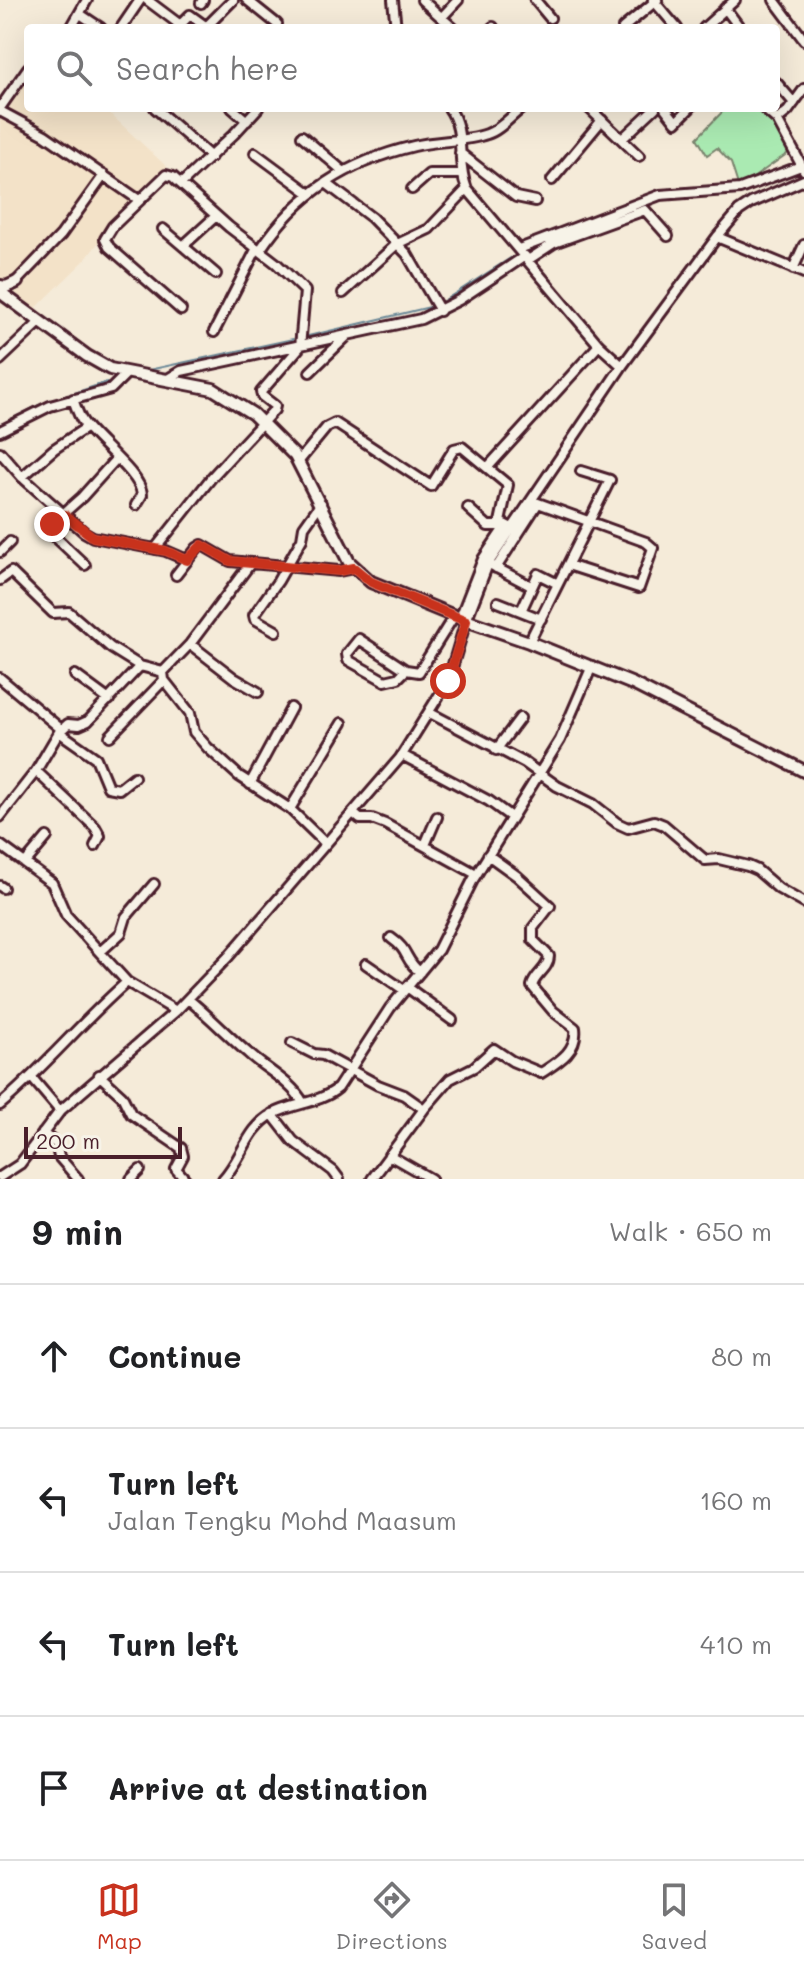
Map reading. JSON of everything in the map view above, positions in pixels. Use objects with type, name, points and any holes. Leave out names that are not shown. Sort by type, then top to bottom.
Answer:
[{"type":"main road","points":[[17,282],[1,291],[99,364],[126,374],[221,392],[263,423],[299,461],[354,568],[371,582],[460,619],[592,666],[804,771]]},
{"type":"street","points":[[74,24],[87,0]]},
{"type":"street","points":[[124,24],[140,0]]},
{"type":"street","points":[[147,0],[176,24]]},
{"type":"street","points":[[210,24],[233,0]]},
{"type":"street","points":[[247,0],[277,24]]},
{"type":"street","points":[[258,8],[264,0]]},
{"type":"street","points":[[393,0],[396,24]]},
{"type":"street","points":[[422,0],[449,24]]},
{"type":"street","points":[[442,17],[458,0]]},
{"type":"street","points":[[535,0],[550,18]]},
{"type":"street","points":[[708,24],[735,0]]},
{"type":"street","points":[[774,0],[802,34]]},
{"type":"street","points":[[628,24],[655,1],[674,24]]},
{"type":"street","points":[[725,8],[737,24]]},
{"type":"street","points":[[80,14],[95,24]]},
{"type":"street","points":[[180,24],[190,15],[203,24]]},
{"type":"street","points":[[24,74],[0,109],[45,135],[139,200]]},
{"type":"street","points":[[780,87],[794,103]]},
{"type":"street","points":[[777,120],[804,89]]},
{"type":"street","points":[[160,112],[211,157]]},
{"type":"street","points":[[237,112],[247,121]]},
{"type":"street","points":[[181,184],[255,112]]},
{"type":"street","points":[[451,112],[458,125],[462,174],[467,189],[599,345],[622,366]]},
{"type":"street","points":[[214,332],[258,249],[309,193],[377,156],[417,145],[487,134],[510,112]]},
{"type":"street","points":[[593,112],[639,156]]},
{"type":"street","points":[[622,139],[651,112]]},
{"type":"street","points":[[668,112],[676,122],[686,112]]},
{"type":"street","points":[[166,380],[181,371],[421,319],[524,255],[660,195],[740,189],[802,166],[777,120],[768,112]]},
{"type":"street","points":[[552,180],[602,120]]},
{"type":"street","points":[[302,136],[344,172]]},
{"type":"street","points":[[255,153],[309,193]]},
{"type":"street","points":[[460,153],[516,197],[535,201]]},
{"type":"street","points":[[412,189],[427,174],[462,174]]},
{"type":"street","points":[[17,282],[61,235],[104,175]]},
{"type":"street","points":[[155,549],[212,477],[275,408],[262,396],[262,390],[300,347],[305,291],[173,177],[166,175],[111,229],[106,242],[181,310]]},
{"type":"street","points":[[0,1177],[20,1164],[60,1111],[188,999],[402,755],[448,681],[460,619],[483,559],[506,525],[537,491],[622,366],[717,237],[744,207],[804,180]]},
{"type":"street","points":[[326,183],[372,218],[407,254],[438,307]]},
{"type":"street","points":[[343,293],[397,244],[429,229],[467,189]]},
{"type":"street","points":[[524,255],[645,210],[668,236]]},
{"type":"street","points":[[183,246],[216,216]]},
{"type":"street","points":[[163,229],[216,274]]},
{"type":"street","points":[[717,237],[804,273]]},
{"type":"street","points":[[793,269],[804,245]]},
{"type":"street","points":[[0,360],[40,322]]},
{"type":"street","points":[[310,372],[346,336]]},
{"type":"street","points":[[320,342],[326,358]]},
{"type":"street","points":[[488,467],[599,345]]},
{"type":"street","points":[[0,431],[50,406],[111,389],[126,374]]},
{"type":"street","points":[[73,399],[87,427],[142,488],[136,505]]},
{"type":"street","points":[[299,461],[327,427],[335,423],[431,486],[458,447],[462,447],[506,481],[509,487],[506,525],[492,566]]},
{"type":"street","points":[[22,477],[54,449],[87,427]]},
{"type":"street","points":[[0,452],[22,477],[93,537],[155,549],[187,560]]},
{"type":"street","points":[[85,565],[49,531],[50,526],[82,497],[117,458]]},
{"type":"street","points":[[529,642],[610,480],[581,471]]},
{"type":"street","points":[[406,670],[398,678],[385,681],[348,660],[347,654],[359,639],[406,670],[419,672],[460,619],[492,566],[538,503],[537,491]]},
{"type":"street","points":[[276,631],[253,617],[287,566],[302,539],[304,527],[321,503]]},
{"type":"street","points":[[538,503],[646,542],[653,548],[639,588],[568,565]]},
{"type":"street","points":[[468,508],[488,526],[506,525]]},
{"type":"street","points":[[0,552],[10,542]]},
{"type":"street","points":[[176,575],[202,545],[223,559],[250,564],[339,571],[354,568]]},
{"type":"street","points":[[110,736],[190,644],[250,564]]},
{"type":"street","points":[[492,566],[531,586]]},
{"type":"street","points":[[0,580],[11,572],[53,613],[69,612],[111,648],[163,676],[190,713],[194,732],[208,748],[250,784],[290,809],[325,843]]},
{"type":"street","points":[[521,611],[538,574],[558,584]]},
{"type":"street","points":[[498,602],[541,619]]},
{"type":"street","points":[[190,644],[234,678],[258,692]]},
{"type":"street","points":[[0,817],[36,771],[60,730],[71,723],[83,724],[140,666]]},
{"type":"street","points":[[223,1179],[249,1136],[272,1114],[332,1093],[351,1070],[390,1008],[442,943],[476,874],[560,740],[592,666]]},
{"type":"street","points":[[75,675],[109,700]]},
{"type":"street","points":[[0,678],[96,758],[108,787],[119,789],[134,777]]},
{"type":"street","points":[[250,784],[291,708]]},
{"type":"street","points":[[430,713],[593,804],[617,823],[628,828],[654,821],[664,825],[705,860],[719,859],[757,870],[779,889],[804,903]]},
{"type":"street","points":[[496,750],[520,718]]},
{"type":"street","points":[[290,809],[342,723]]},
{"type":"street","points":[[402,755],[489,801],[511,817]]},
{"type":"street","points":[[36,771],[95,827],[100,836],[95,846]]},
{"type":"street","points":[[353,813],[360,819],[385,824],[476,874]]},
{"type":"street","points":[[425,845],[437,817]]},
{"type":"street","points":[[25,863],[47,837]]},
{"type":"street","points":[[0,845],[52,883],[62,908],[127,982],[176,1011]]},
{"type":"street","points":[[372,1179],[450,1079],[474,1067],[494,1049],[512,1061],[541,1073],[563,1058],[576,1039],[575,1028],[553,1011],[532,986],[549,962],[549,956],[533,940],[533,928],[550,906],[488,855]]},
{"type":"street","points":[[100,952],[121,933],[126,917],[154,884]]},
{"type":"street","points":[[391,938],[405,949],[409,964],[420,972]]},
{"type":"street","points":[[366,964],[452,1020]]},
{"type":"street","points":[[1,1102],[32,1078],[89,1014],[127,982]]},
{"type":"street","points":[[188,999],[294,1091],[303,1103]]},
{"type":"street","points":[[292,1043],[404,1095],[424,1109]]},
{"type":"street","points":[[99,1075],[122,1096],[131,1114],[181,1148],[183,1156],[176,1169],[185,1179]]},
{"type":"street","points":[[32,1078],[60,1111]]},
{"type":"street","points":[[272,1114],[293,1141],[339,1179]]},
{"type":"street","points":[[43,1133],[56,1144],[64,1164],[78,1179]]},
{"type":"street","points":[[389,1155],[431,1179]]},
{"type":"street","points":[[131,1179],[140,1170]]},
{"type":"shaded area","points":[[24,78],[24,112],[108,112],[167,167],[142,194],[135,192],[41,127],[5,109]]},
{"type":"shaded area","points":[[0,116],[42,138],[97,176],[64,223],[5,283],[0,280]]},
{"type":"shaded area","points":[[106,182],[135,201],[85,260],[34,310],[12,292],[64,236]]},
{"type":"green space","points":[[722,112],[763,112],[776,123],[791,151],[753,178],[752,184],[738,185],[731,163],[717,148],[707,155],[697,138]]},
{"type":"waterway","points":[[750,190],[797,172]]},
{"type":"waterway","points":[[651,203],[662,199],[700,196]]},
{"type":"waterway","points":[[440,303],[512,257]]},
{"type":"waterway","points":[[304,337],[434,306]]},
{"type":"waterway","points":[[144,371],[293,339]]},
{"type":"waterway","points":[[0,425],[39,405],[107,382]]},
{"type":"route","points":[[52,524],[65,515],[93,537],[166,551],[187,560],[202,545],[230,561],[339,571],[354,568],[371,582],[466,621],[448,681]]}]
